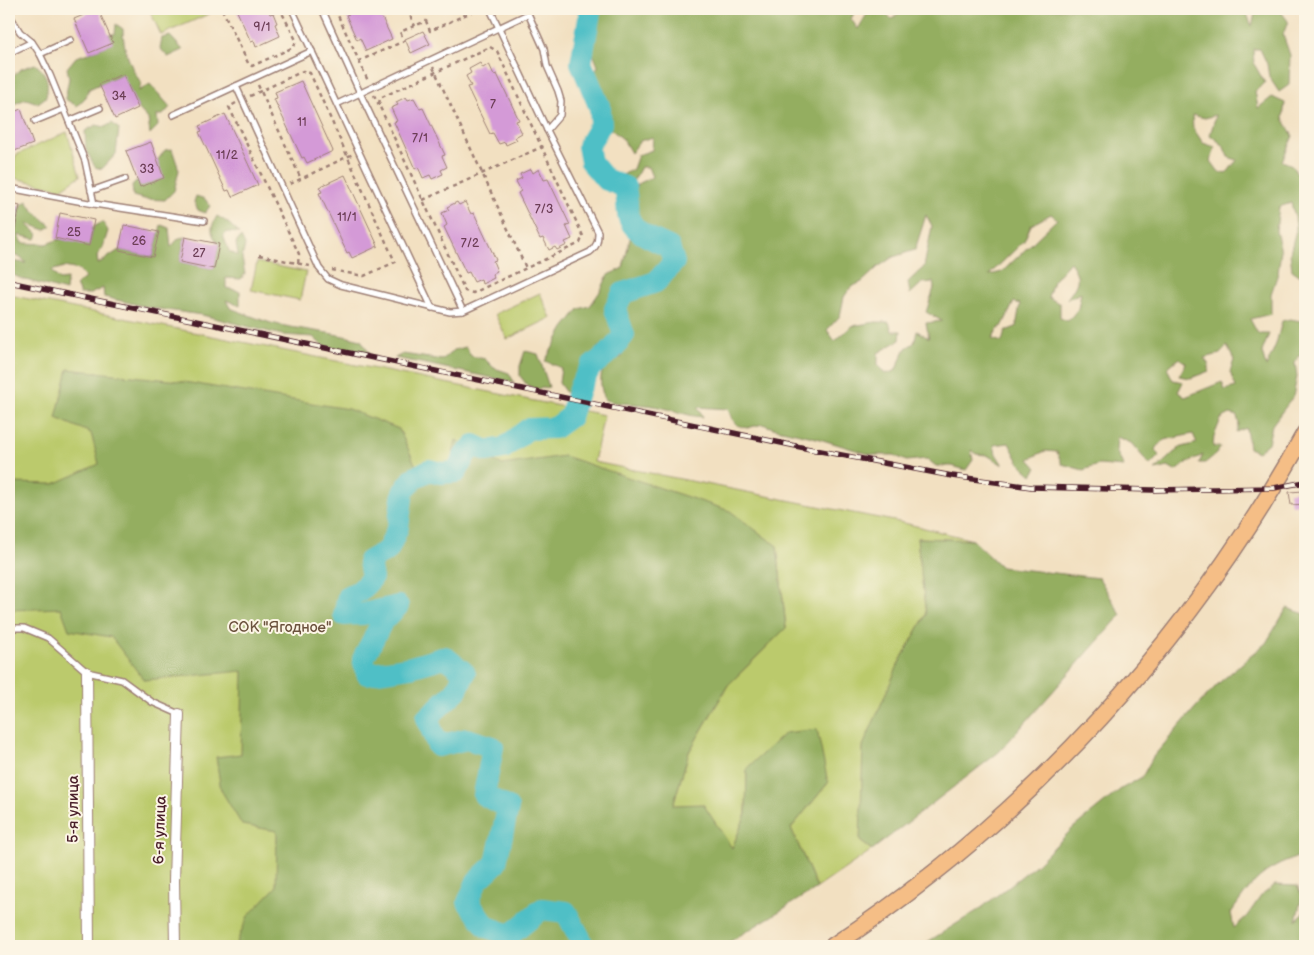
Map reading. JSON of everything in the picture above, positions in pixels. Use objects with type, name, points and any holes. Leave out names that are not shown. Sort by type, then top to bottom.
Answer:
[{"type":"main road","points":[[833,946],[912,890],[982,834],[1032,789],[1081,740],[1132,684],[1182,623],[1232,554],[1274,488],[1305,433]]},
{"type":"street","name":"5-я улица","points":[[87,672],[89,946]]},
{"type":"street","name":"6-я улица","points":[[175,946],[174,880],[179,714]]},
{"type":"lane","points":[[292,9],[432,308]]},
{"type":"lane","points":[[322,9],[463,311]]},
{"type":"lane","points":[[236,86],[319,268],[328,279],[341,285],[432,308],[450,312],[463,311],[590,252],[596,247],[598,240],[598,232],[490,9]]},
{"type":"lane","points":[[337,104],[499,28],[527,12],[544,49],[547,66],[561,102],[560,115],[547,130]]},
{"type":"lane","points":[[9,14],[20,32],[32,42],[40,54],[85,161],[94,204]]},
{"type":"lane","points":[[40,54],[71,40]]},
{"type":"lane","points":[[9,53],[32,42]]},
{"type":"lane","points":[[173,115],[312,52]]},
{"type":"lane","points":[[69,121],[100,108]]},
{"type":"lane","points":[[35,121],[64,109]]},
{"type":"lane","points":[[91,191],[125,180]]},
{"type":"lane","points":[[9,188],[94,204],[204,221]]},
{"type":"lane","points":[[9,628],[24,628],[48,638],[87,672],[122,680],[152,702],[179,714]]},
{"type":"path","points":[[222,9],[301,179]]},
{"type":"path","points":[[249,65],[252,66],[294,47],[296,40],[280,9]]},
{"type":"path","points":[[335,9],[359,61],[404,41],[400,32],[426,21],[430,31],[478,9]]},
{"type":"path","points":[[407,9],[415,26]]},
{"type":"path","points":[[490,47],[497,51],[583,236],[580,243],[473,292],[465,291],[379,105],[380,98],[436,72],[490,47]]},
{"type":"path","points":[[430,60],[531,280]]},
{"type":"path","points":[[298,264],[299,254],[230,107],[303,71],[310,73],[395,262]]},
{"type":"path","points":[[413,205],[553,142]]},
{"type":"path","points":[[282,188],[360,152]]},
{"type":"green space","points":[[149,9],[209,9],[211,13],[161,35]]},
{"type":"green space","points":[[599,9],[856,9],[851,19],[858,29],[870,9],[883,9],[884,14],[892,19],[899,13],[894,9],[1245,9],[1252,26],[1256,9],[1279,9],[1288,21],[1283,35],[1290,55],[1289,85],[1279,92],[1269,77],[1267,64],[1260,49],[1253,49],[1254,64],[1265,83],[1255,91],[1258,108],[1272,97],[1285,103],[1283,118],[1293,136],[1282,161],[1290,164],[1297,173],[1305,166],[1305,278],[1292,270],[1290,253],[1296,230],[1291,203],[1279,207],[1276,231],[1281,251],[1278,273],[1271,294],[1271,314],[1250,319],[1258,334],[1269,334],[1262,352],[1266,367],[1276,344],[1282,321],[1290,319],[1301,321],[1305,332],[1305,356],[1299,356],[1295,363],[1297,376],[1293,397],[1272,425],[1268,443],[1258,452],[1249,448],[1246,428],[1236,432],[1239,424],[1237,416],[1230,414],[1221,419],[1214,436],[1213,447],[1221,447],[1205,463],[1199,463],[1203,455],[1175,471],[1168,467],[1155,470],[1179,448],[1197,443],[1193,434],[1164,440],[1155,449],[1159,456],[1150,465],[1131,443],[1117,437],[1116,451],[1124,467],[1099,465],[1083,470],[1062,464],[1057,452],[1045,451],[1029,459],[1037,468],[1032,475],[1020,464],[1009,443],[994,445],[996,454],[1003,465],[987,455],[976,454],[971,450],[973,460],[966,470],[952,466],[936,466],[927,459],[906,461],[894,455],[872,455],[763,424],[747,428],[737,425],[728,409],[697,407],[703,417],[659,407],[605,400],[601,385],[601,375],[610,362],[622,357],[622,346],[612,343],[598,347],[592,359],[595,377],[577,382],[587,390],[579,397],[566,393],[559,383],[561,368],[545,361],[564,328],[579,309],[590,306],[608,275],[623,268],[634,222],[633,204],[636,185],[652,177],[648,167],[641,167],[634,180],[616,179],[633,169],[638,155],[652,150],[653,137],[640,141],[631,153],[623,139],[607,126],[606,109],[594,99],[596,90],[591,79],[598,66],[590,46]],"holes":[[[1192,115],[1205,118],[1216,115],[1210,135],[1223,145],[1228,157],[1237,160],[1226,174],[1219,172],[1211,161],[1215,147],[1203,143],[1193,128]],[[1051,214],[1057,219],[1002,272],[989,275],[1024,241],[1031,225]],[[926,215],[932,226],[924,267],[908,282],[910,294],[922,283],[933,282],[934,288],[926,312],[942,321],[926,323],[929,338],[917,331],[914,343],[906,348],[895,371],[885,374],[878,365],[878,353],[900,340],[901,331],[892,331],[889,322],[876,322],[852,326],[835,341],[827,330],[840,316],[844,297],[851,287],[862,282],[878,267],[893,257],[915,250]],[[1070,262],[1076,273],[1077,281],[1067,299],[1081,293],[1078,309],[1068,321],[1060,318],[1060,304],[1048,297],[1053,281]],[[1014,302],[1020,304],[1016,327],[1005,331],[1002,342],[992,339],[997,330],[1003,325]],[[1227,346],[1234,360],[1230,372],[1236,387],[1225,390],[1222,382],[1185,397],[1178,392],[1183,382],[1173,380],[1167,368],[1179,358],[1186,363],[1179,376],[1191,378],[1209,371],[1209,365],[1204,358],[1220,354]]]},
{"type":"green space","points":[[116,24],[123,29],[128,57],[141,83],[139,91],[150,84],[170,107],[163,115],[157,115],[158,126],[150,134],[148,119],[138,108],[122,74],[89,89],[85,98],[77,106],[65,99],[69,78],[67,68],[76,57],[112,43],[109,34],[115,34]]},
{"type":"green space","points":[[170,36],[183,50],[168,57],[160,48],[162,38]]},
{"type":"green space","points":[[35,64],[45,75],[46,97],[38,103],[26,99],[9,106],[9,79],[21,69]]},
{"type":"green space","points":[[112,123],[119,129],[116,154],[102,169],[95,167],[86,150],[85,131],[96,125],[105,127]]},
{"type":"green space","points":[[67,132],[80,176],[61,189],[10,177],[16,155]]},
{"type":"green space","points":[[172,149],[179,170],[174,191],[165,200],[144,199],[133,196],[132,185],[157,161],[165,150]]},
{"type":"green space","points":[[196,196],[205,199],[210,206],[205,213],[198,210],[194,202]]},
{"type":"green space","points":[[27,201],[32,209],[51,226],[45,230],[26,223],[38,234],[36,239],[18,235],[22,243],[46,244],[60,239],[89,245],[93,227],[103,222],[108,231],[103,247],[97,256],[98,264],[119,250],[153,257],[161,225],[169,228],[171,247],[179,238],[185,237],[180,262],[214,269],[219,244],[214,237],[212,227],[217,216],[239,233],[227,232],[223,235],[229,251],[238,256],[236,243],[241,237],[245,245],[242,258],[245,274],[241,279],[226,278],[226,288],[240,291],[240,306],[226,300],[230,308],[271,323],[361,340],[370,354],[323,346],[313,337],[282,335],[202,315],[152,308],[104,297],[103,288],[90,294],[80,294],[76,285],[85,278],[79,270],[64,267],[51,271],[60,280],[67,279],[66,291],[22,279],[9,273],[9,261],[26,263],[21,257],[9,254],[9,229],[15,230],[20,206]]},
{"type":"green space","points":[[257,262],[306,272],[300,300],[251,290]]},
{"type":"green space","points":[[540,293],[551,318],[507,339],[495,314]]},
{"type":"green space","name":"СОК \"Ягодное\"","points":[[9,295],[604,415],[594,462],[904,523],[973,540],[917,538],[926,615],[899,663],[860,841],[872,850],[817,888],[791,828],[828,783],[747,768],[746,814],[732,849],[673,805],[689,752],[728,685],[786,628],[777,546],[489,946],[9,946]]},
{"type":"green space","points":[[466,347],[471,356],[485,359],[494,368],[509,373],[514,382],[395,358],[403,354],[442,360],[454,350]]},
{"type":"green space","points":[[525,351],[538,354],[549,387],[537,389],[527,385],[520,376],[520,366]]},
{"type":"green space","name":"СОК \"Ягодное\"","points":[[68,369],[178,381],[348,409],[399,429],[417,468],[451,464],[456,440],[502,465],[564,456],[730,511],[777,546],[786,628],[728,685],[689,752],[673,805],[703,804],[732,848],[746,814],[747,768],[785,733],[817,729],[828,783],[791,828],[817,888],[723,946],[235,946],[248,916],[276,887],[277,831],[242,825],[221,790],[216,757],[241,754],[243,671],[144,680],[111,637],[69,630],[61,608],[9,610],[9,483],[54,484],[99,464],[91,433],[56,418]]},
{"type":"green space","points":[[917,538],[973,540],[1001,567],[1099,578],[1121,615],[999,752],[872,850],[860,841],[863,746],[899,663],[926,615]]},
{"type":"green space","points":[[1287,608],[1305,614],[1305,853],[1266,872],[1249,888],[1231,913],[1234,928],[1247,916],[1261,896],[1275,885],[1297,886],[1302,897],[1296,920],[1305,911],[1305,946],[921,946],[980,909],[1037,864],[1073,828],[1121,789],[1142,777],[1153,757],[1196,707],[1220,682],[1266,643]]},
{"type":"building","points":[[98,9],[113,43],[89,53],[74,19]]},
{"type":"building","points":[[236,9],[268,9],[270,14],[273,13],[280,36],[256,47],[254,41],[251,42]]},
{"type":"building","points":[[347,9],[378,9],[392,39],[366,51],[360,38],[357,40],[352,29],[346,15],[349,14]]},
{"type":"building","points":[[423,31],[430,44],[411,53],[405,39]]},
{"type":"building","points":[[480,63],[483,68],[489,64],[494,75],[497,74],[519,120],[516,121],[522,133],[515,137],[517,140],[506,145],[505,142],[499,144],[493,133],[490,134],[467,87],[471,86],[466,76],[471,73],[469,69]]},
{"type":"building","points":[[123,74],[138,108],[115,119],[99,84]]},
{"type":"building","points":[[301,81],[333,151],[307,163],[304,157],[302,158],[274,99],[277,98],[275,92]]},
{"type":"building","points":[[406,97],[408,100],[414,98],[420,109],[423,108],[445,155],[442,156],[447,167],[441,170],[443,174],[432,179],[430,175],[423,178],[418,167],[415,169],[394,122],[397,121],[391,108],[398,105],[396,102]]},
{"type":"building","points":[[21,109],[33,144],[9,153],[9,114]]},
{"type":"building","points":[[225,114],[258,185],[232,197],[229,190],[226,191],[199,132],[202,131],[199,126]]},
{"type":"building","points":[[151,142],[164,178],[140,187],[126,151]]},
{"type":"building","points":[[531,169],[533,173],[539,169],[544,180],[548,179],[570,225],[566,226],[572,239],[565,242],[567,245],[557,250],[555,247],[549,250],[543,238],[540,239],[518,193],[521,191],[516,181],[522,178],[520,174]]},
{"type":"building","points":[[345,175],[378,246],[352,258],[349,252],[347,253],[319,193],[322,192],[319,187]]},
{"type":"building","points":[[457,202],[459,205],[465,202],[471,214],[474,213],[496,260],[493,261],[497,271],[492,274],[494,278],[482,284],[481,279],[474,282],[469,272],[466,273],[444,227],[447,225],[442,213],[449,210],[447,207]]},
{"type":"building","points":[[9,203],[20,206],[13,239],[9,238]]},
{"type":"building","points":[[60,213],[94,220],[89,246],[55,238]]},
{"type":"building","points":[[124,225],[159,232],[153,257],[119,250]]},
{"type":"building","points":[[185,237],[219,244],[214,269],[180,262]]},
{"type":"building","points":[[1304,491],[1305,504],[1291,505],[1289,492]]},
{"type":"waterway","points":[[580,946],[581,940],[566,912],[542,909],[510,935],[487,927],[468,902],[477,881],[496,863],[508,808],[484,795],[493,747],[467,739],[438,746],[427,718],[456,691],[465,673],[445,657],[411,667],[367,674],[363,659],[382,622],[398,606],[363,614],[344,615],[348,596],[360,591],[372,578],[369,561],[388,550],[398,527],[403,492],[414,478],[429,470],[441,473],[456,472],[465,455],[474,445],[487,451],[504,448],[528,429],[555,428],[570,417],[580,386],[591,367],[612,350],[624,335],[615,309],[623,293],[656,282],[674,262],[669,247],[644,235],[633,226],[628,214],[625,187],[605,179],[591,162],[588,146],[601,124],[600,108],[581,63],[590,13],[588,9]]},
{"type":"railway","points":[[9,282],[810,449],[952,476],[1031,487],[1153,490],[1274,488],[1305,482]]}]
